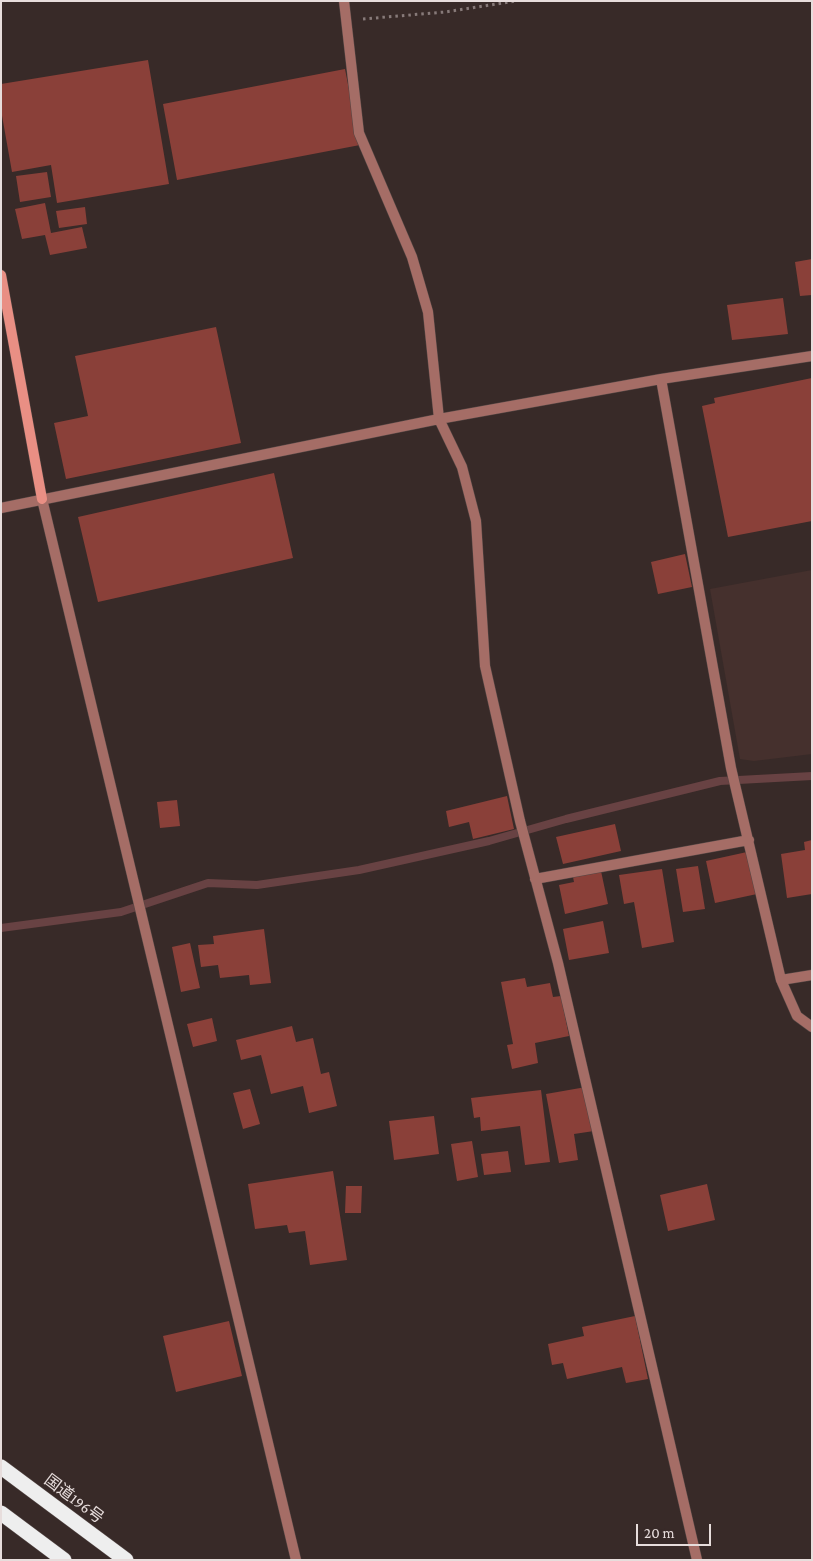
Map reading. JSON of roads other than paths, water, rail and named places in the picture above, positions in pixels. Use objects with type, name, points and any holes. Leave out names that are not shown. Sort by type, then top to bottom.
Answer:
[{"type":"highway","name":"国道196号","points":[[1,1466],[126,1560]]},
{"type":"highway","points":[[1,1513],[64,1560]]},
{"type":"street","points":[[344,1],[348,21],[359,133],[412,257],[428,312],[439,419],[462,467],[476,521],[485,666],[520,821],[558,963],[697,1560]]},
{"type":"street","points":[[1,275],[42,499],[296,1560]]},
{"type":"street","points":[[1,508],[439,419],[661,379],[812,356]]},
{"type":"street","points":[[661,379],[731,768],[750,840],[782,980],[797,1016],[812,1028]]},
{"type":"street","points":[[535,879],[750,840]]},
{"type":"street","points":[[782,980],[812,975]]},
{"type":"waterway","points":[[1,928],[121,912],[208,883],[257,885],[359,870],[489,841],[566,819],[720,781],[812,776]]}]
